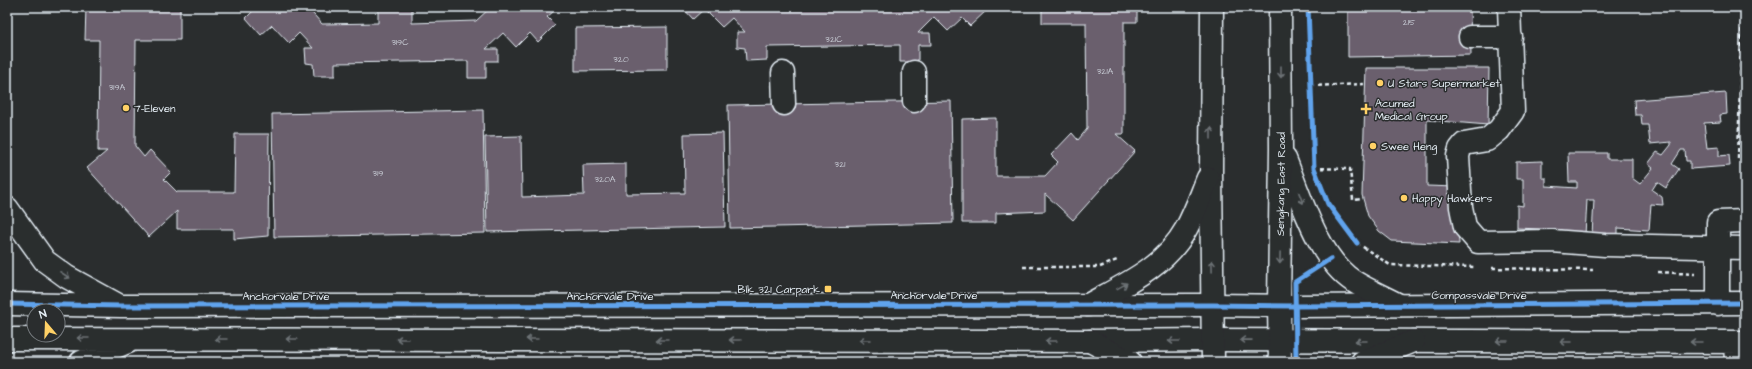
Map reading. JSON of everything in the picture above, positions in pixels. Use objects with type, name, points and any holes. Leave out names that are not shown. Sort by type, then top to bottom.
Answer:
[{"type":"street","points":[[1212,7],[1211,172],[1213,362]]},
{"type":"street","name":"Sengkang East Road","points":[[1280,7],[1281,149],[1278,306],[1280,362]]},
{"type":"street","points":[[1510,7],[1513,111],[1499,130],[1486,140],[1464,144],[1460,149],[1458,156],[1461,208],[1465,227],[1478,242],[1552,240],[1605,245],[1745,248]]},
{"type":"street","points":[[1470,37],[1511,37]]},
{"type":"street","points":[[783,72],[784,104]]},
{"type":"street","points":[[914,72],[914,101]]},
{"type":"street","points":[[1281,149],[1310,222],[1330,259],[1352,280],[1399,305]]},
{"type":"street","points":[[1088,305],[1136,279],[1164,258],[1186,230],[1211,172]]},
{"type":"street","points":[[7,208],[45,261],[67,276],[121,306]]},
{"type":"street","points":[[1718,304],[1718,222],[1745,221]]},
{"type":"street","name":"Anchorvale Drive","points":[[7,304],[121,306],[1213,305]]},
{"type":"street","name":"Compassvale Drive","points":[[1213,305],[1745,304]]},
{"type":"street","points":[[81,362],[136,338]]},
{"type":"street","points":[[7,339],[1279,340],[1414,341],[1739,349]]},
{"type":"street","points":[[1090,341],[1130,362]]},
{"type":"street","points":[[1362,362],[1414,341]]},
{"type":"path","points":[[1738,159],[1742,7]]},
{"type":"path","points":[[1310,79],[1311,94]]},
{"type":"path","points":[[1310,86],[1365,84]]},
{"type":"path","points":[[1313,161],[1317,176]]},
{"type":"path","points":[[1314,168],[1350,169],[1353,200],[1361,199]]},
{"type":"path","points":[[1352,236],[1357,243],[1390,265],[1476,267]]},
{"type":"path","points":[[1023,267],[1100,267],[1121,258]]},
{"type":"path","points":[[1491,268],[1600,270]]},
{"type":"path","points":[[1655,272],[1718,275]]},
{"type":"building","points":[[86,7],[180,7],[180,40],[136,40],[135,146],[144,157],[150,150],[171,172],[164,179],[177,192],[234,192],[235,134],[269,134],[268,236],[234,239],[234,229],[177,229],[177,211],[149,237],[87,168],[107,151],[98,151],[99,40],[85,40]]},
{"type":"building","points":[[255,7],[307,7],[322,24],[378,23],[378,7],[412,7],[412,23],[476,21],[491,7],[551,7],[554,11],[547,17],[555,25],[538,42],[530,33],[516,47],[503,33],[486,49],[498,49],[498,61],[486,61],[486,78],[468,78],[468,61],[335,63],[335,76],[314,76],[313,64],[306,63],[305,48],[313,48],[299,33],[289,43],[272,25],[261,35],[246,18],[256,8]]},
{"type":"building","points":[[682,7],[986,7],[988,9],[970,26],[962,18],[948,31],[934,17],[918,33],[930,33],[931,45],[918,45],[918,62],[900,62],[900,45],[767,47],[767,60],[746,61],[745,48],[737,47],[737,32],[745,32],[732,18],[722,27],[704,9],[693,19]]},
{"type":"building","points":[[1042,7],[1137,7],[1137,22],[1124,22],[1124,134],[1116,134],[1135,151],[1073,220],[1045,194],[1045,211],[996,213],[996,223],[962,223],[962,119],[996,118],[996,176],[1045,176],[1058,162],[1051,155],[1072,133],[1078,140],[1087,129],[1086,23],[1042,23]]},
{"type":"building","points":[[1348,7],[1470,7],[1471,55],[1348,57]]},
{"type":"building","points":[[667,27],[667,70],[575,71],[575,28]]},
{"type":"building","points":[[1366,68],[1489,68],[1488,125],[1427,120],[1427,186],[1456,187],[1459,244],[1392,241],[1379,231],[1368,216],[1362,195]]},
{"type":"building","points":[[1726,93],[1727,114],[1720,115],[1721,122],[1704,123],[1707,148],[1719,147],[1719,156],[1729,155],[1730,166],[1690,169],[1690,161],[1686,161],[1685,150],[1681,150],[1672,164],[1679,169],[1666,188],[1657,182],[1652,190],[1662,197],[1663,205],[1651,204],[1649,230],[1618,228],[1618,237],[1592,235],[1594,200],[1587,200],[1585,235],[1561,234],[1562,230],[1517,228],[1517,205],[1523,206],[1523,179],[1516,179],[1516,162],[1542,161],[1542,178],[1546,178],[1546,186],[1577,188],[1577,182],[1569,182],[1568,153],[1607,153],[1607,159],[1632,159],[1632,178],[1640,184],[1653,168],[1648,164],[1657,152],[1663,155],[1671,145],[1671,142],[1650,144],[1648,125],[1642,125],[1641,115],[1635,115],[1634,100]]},
{"type":"building","points":[[951,101],[953,223],[730,228],[728,105]]},
{"type":"building","points":[[483,110],[485,233],[274,237],[272,114]]},
{"type":"building","points":[[723,133],[725,227],[487,232],[485,137],[521,136],[522,197],[584,195],[583,165],[626,164],[626,194],[685,193],[684,134]]},
{"type":"cycle path","points":[[1308,7],[1314,168],[1328,204],[1357,243]]},
{"type":"cycle path","points":[[1296,362],[1295,282],[1330,259]]},
{"type":"cycle path","points":[[7,304],[121,306],[1296,306],[1745,303]]},
{"type":"place","name":"U Stars Supermarket","points":[[1380,83]]},
{"type":"place","name":"7-Eleven","points":[[126,108]]},
{"type":"place","name":"Acumed Medical Group","points":[[1366,109]]},
{"type":"place","name":"Swee Heng","points":[[1373,146]]},
{"type":"place","name":"Happy Hawkers","points":[[1404,198]]},
{"type":"place","name":"Blk 321 Carpark","points":[[828,289]]}]
